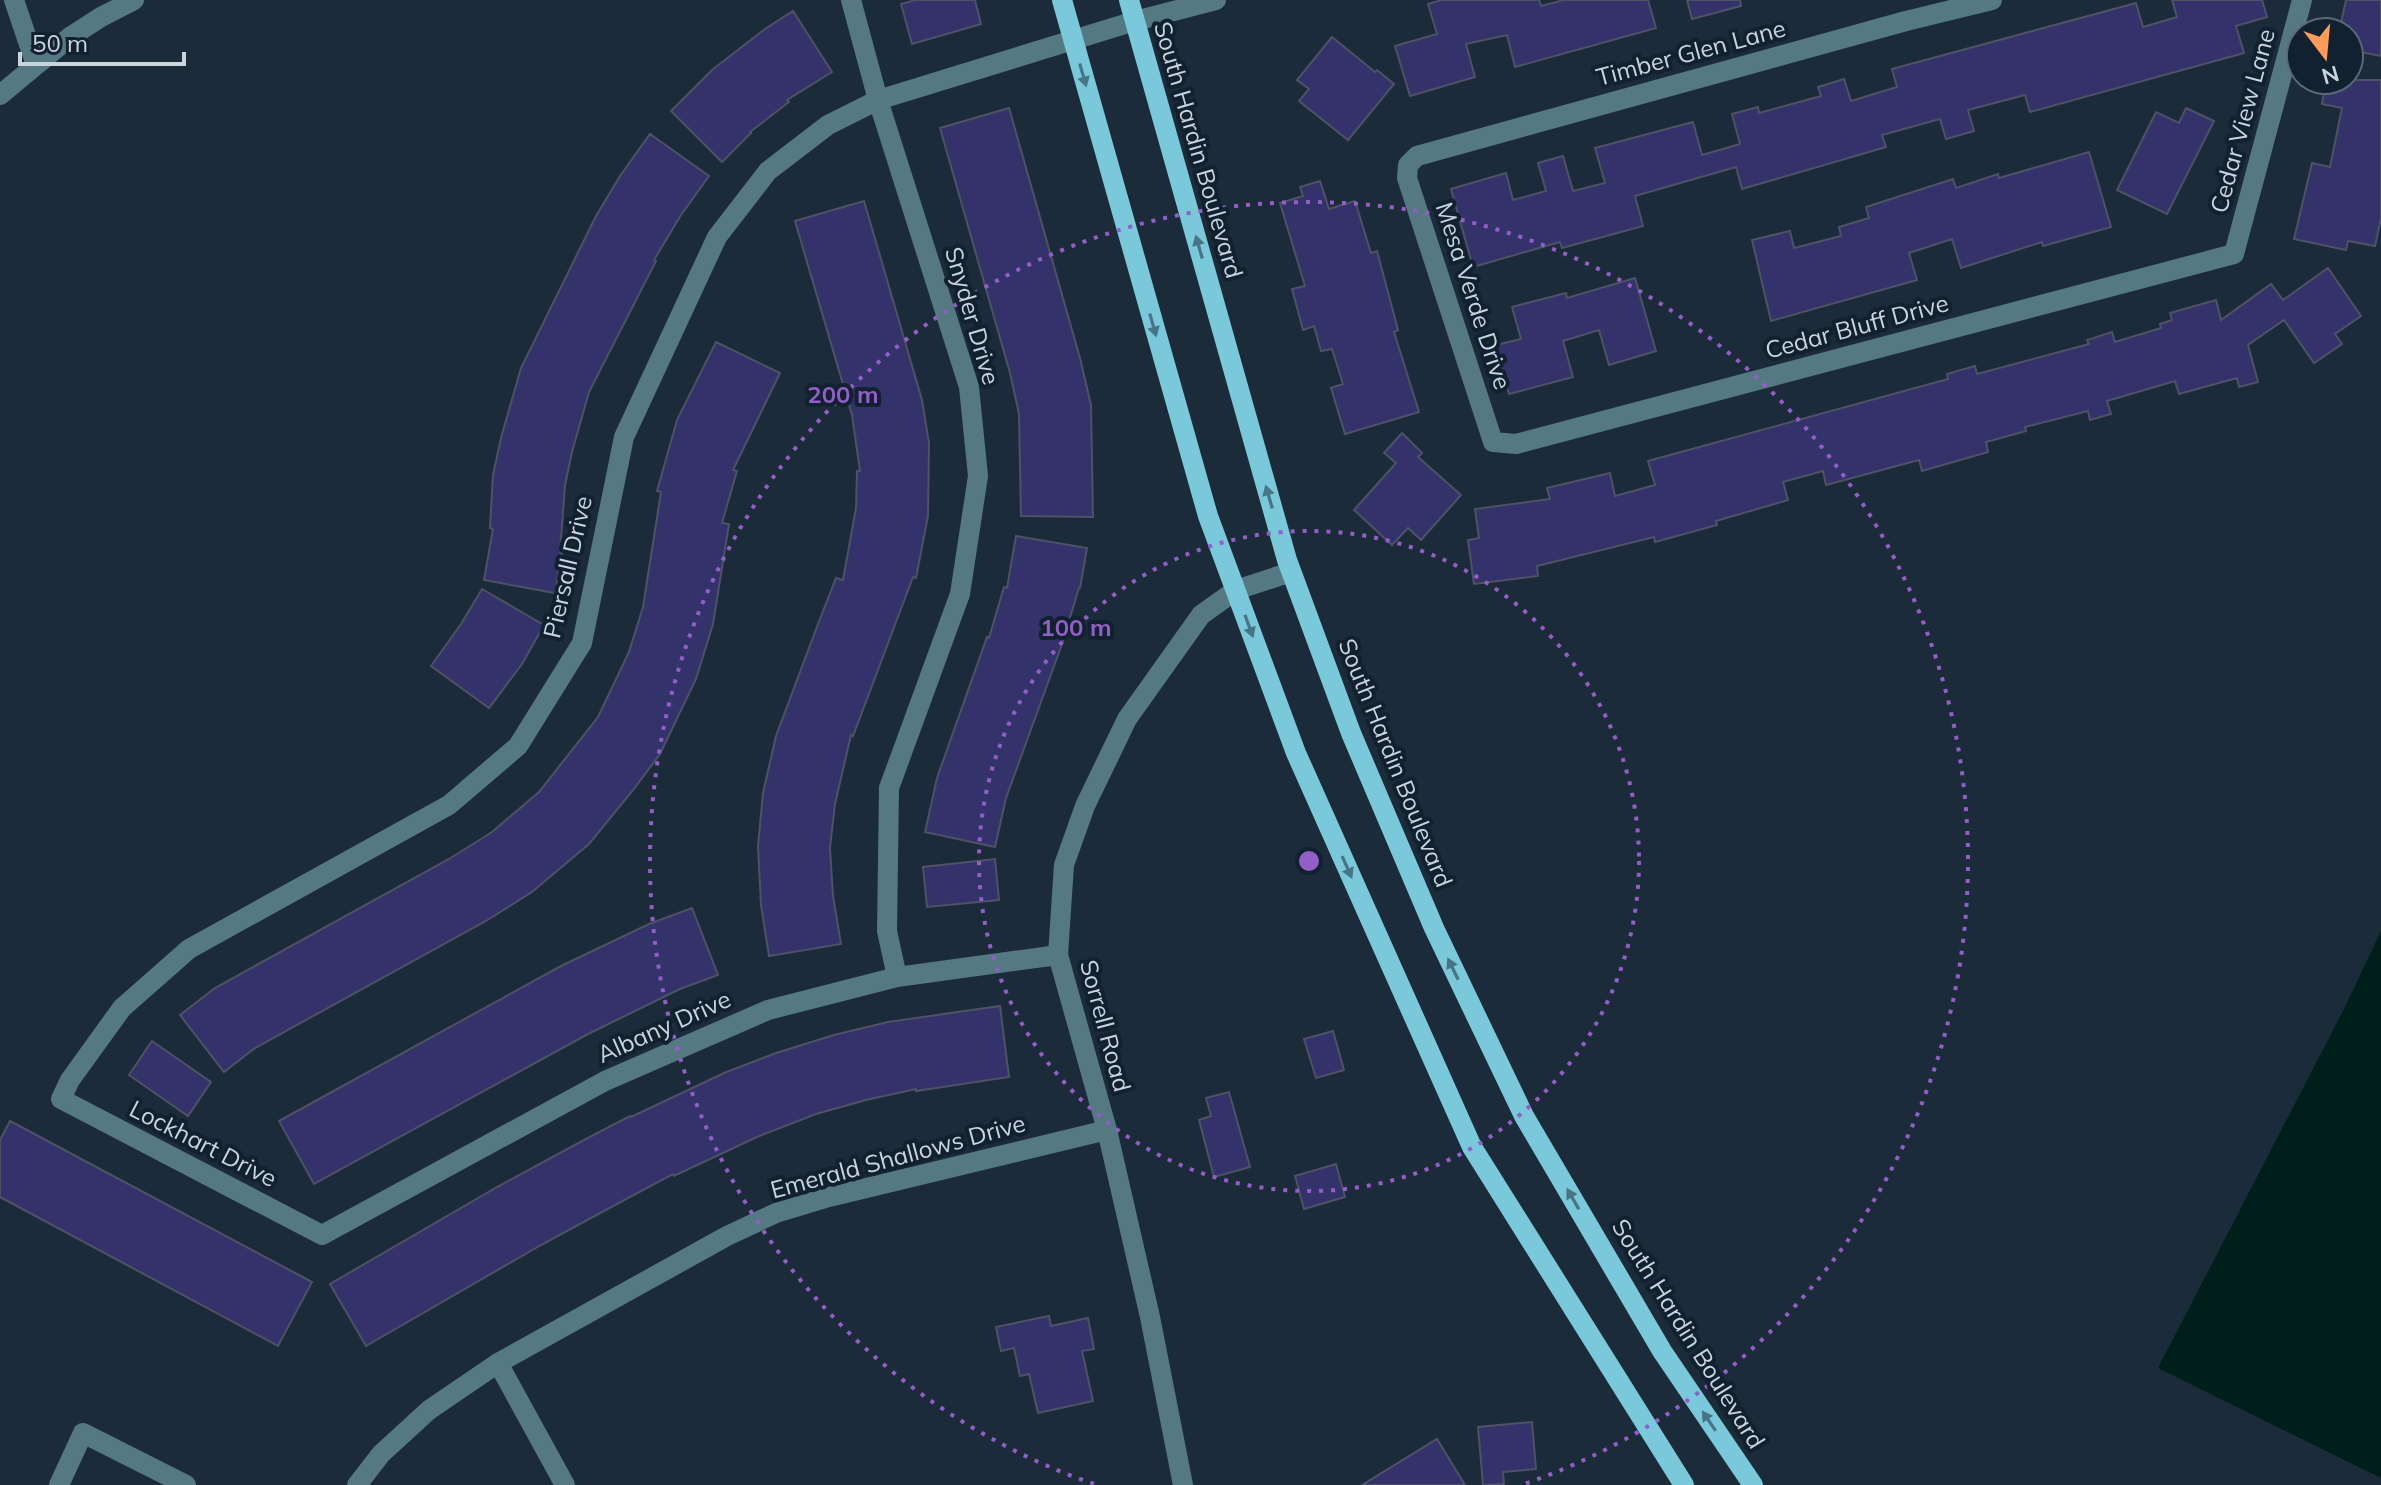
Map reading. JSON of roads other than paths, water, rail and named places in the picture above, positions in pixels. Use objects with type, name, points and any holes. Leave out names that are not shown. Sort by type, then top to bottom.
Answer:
[{"type":"main road","points":[[1062,0],[1208,516],[1296,753],[1472,1147],[1684,1485]]},
{"type":"main road","name":"South Hardin Boulevard","points":[[1129,0],[1291,572],[1351,733],[1428,914],[1524,1116],[1662,1351],[1753,1485]]},
{"type":"street","points":[[14,0],[36,65]]},
{"type":"street","points":[[0,95],[70,37],[134,0]]},
{"type":"street","name":"Snyder Drive","points":[[851,0],[878,100],[969,387],[978,476],[960,594],[889,788],[887,931],[897,977]]},
{"type":"street","name":"Piersall Drive","points":[[61,1099],[70,1080],[122,1008],[189,949],[449,805],[518,746],[582,643],[624,437],[717,237],[768,171],[828,125],[878,100],[1135,21],[1216,0]]},
{"type":"street","points":[[1900,0],[1906,21]]},
{"type":"street","name":"Timber Glen Lane","points":[[1408,165],[1417,156],[1992,0]]},
{"type":"street","name":"Cedar View Lane","points":[[2234,254],[2302,0]]},
{"type":"street","name":"Mesa Verde Drive","points":[[1408,165],[1407,178],[1493,442]]},
{"type":"street","name":"Cedar Bluff Drive","points":[[1493,442],[1516,444],[2234,254]]},
{"type":"street","name":"Sorrell Road","points":[[1183,1485],[1150,1317],[1107,1130],[1058,955],[1064,865],[1085,806],[1127,719],[1201,615],[1236,590],[1291,572]]},
{"type":"street","name":"Albany Drive","points":[[322,1235],[605,1081],[768,1010],[897,977],[1058,955]]},
{"type":"street","name":"Lockhart Drive","points":[[61,1099],[322,1235]]},
{"type":"street","name":"Emerald Shallows Drive","points":[[357,1485],[401,1433],[498,1363],[727,1236],[776,1213],[829,1197],[1107,1130]]},
{"type":"street","points":[[498,1363],[565,1485]]},
{"type":"street","points":[[59,1485],[83,1433],[186,1485]]}]
